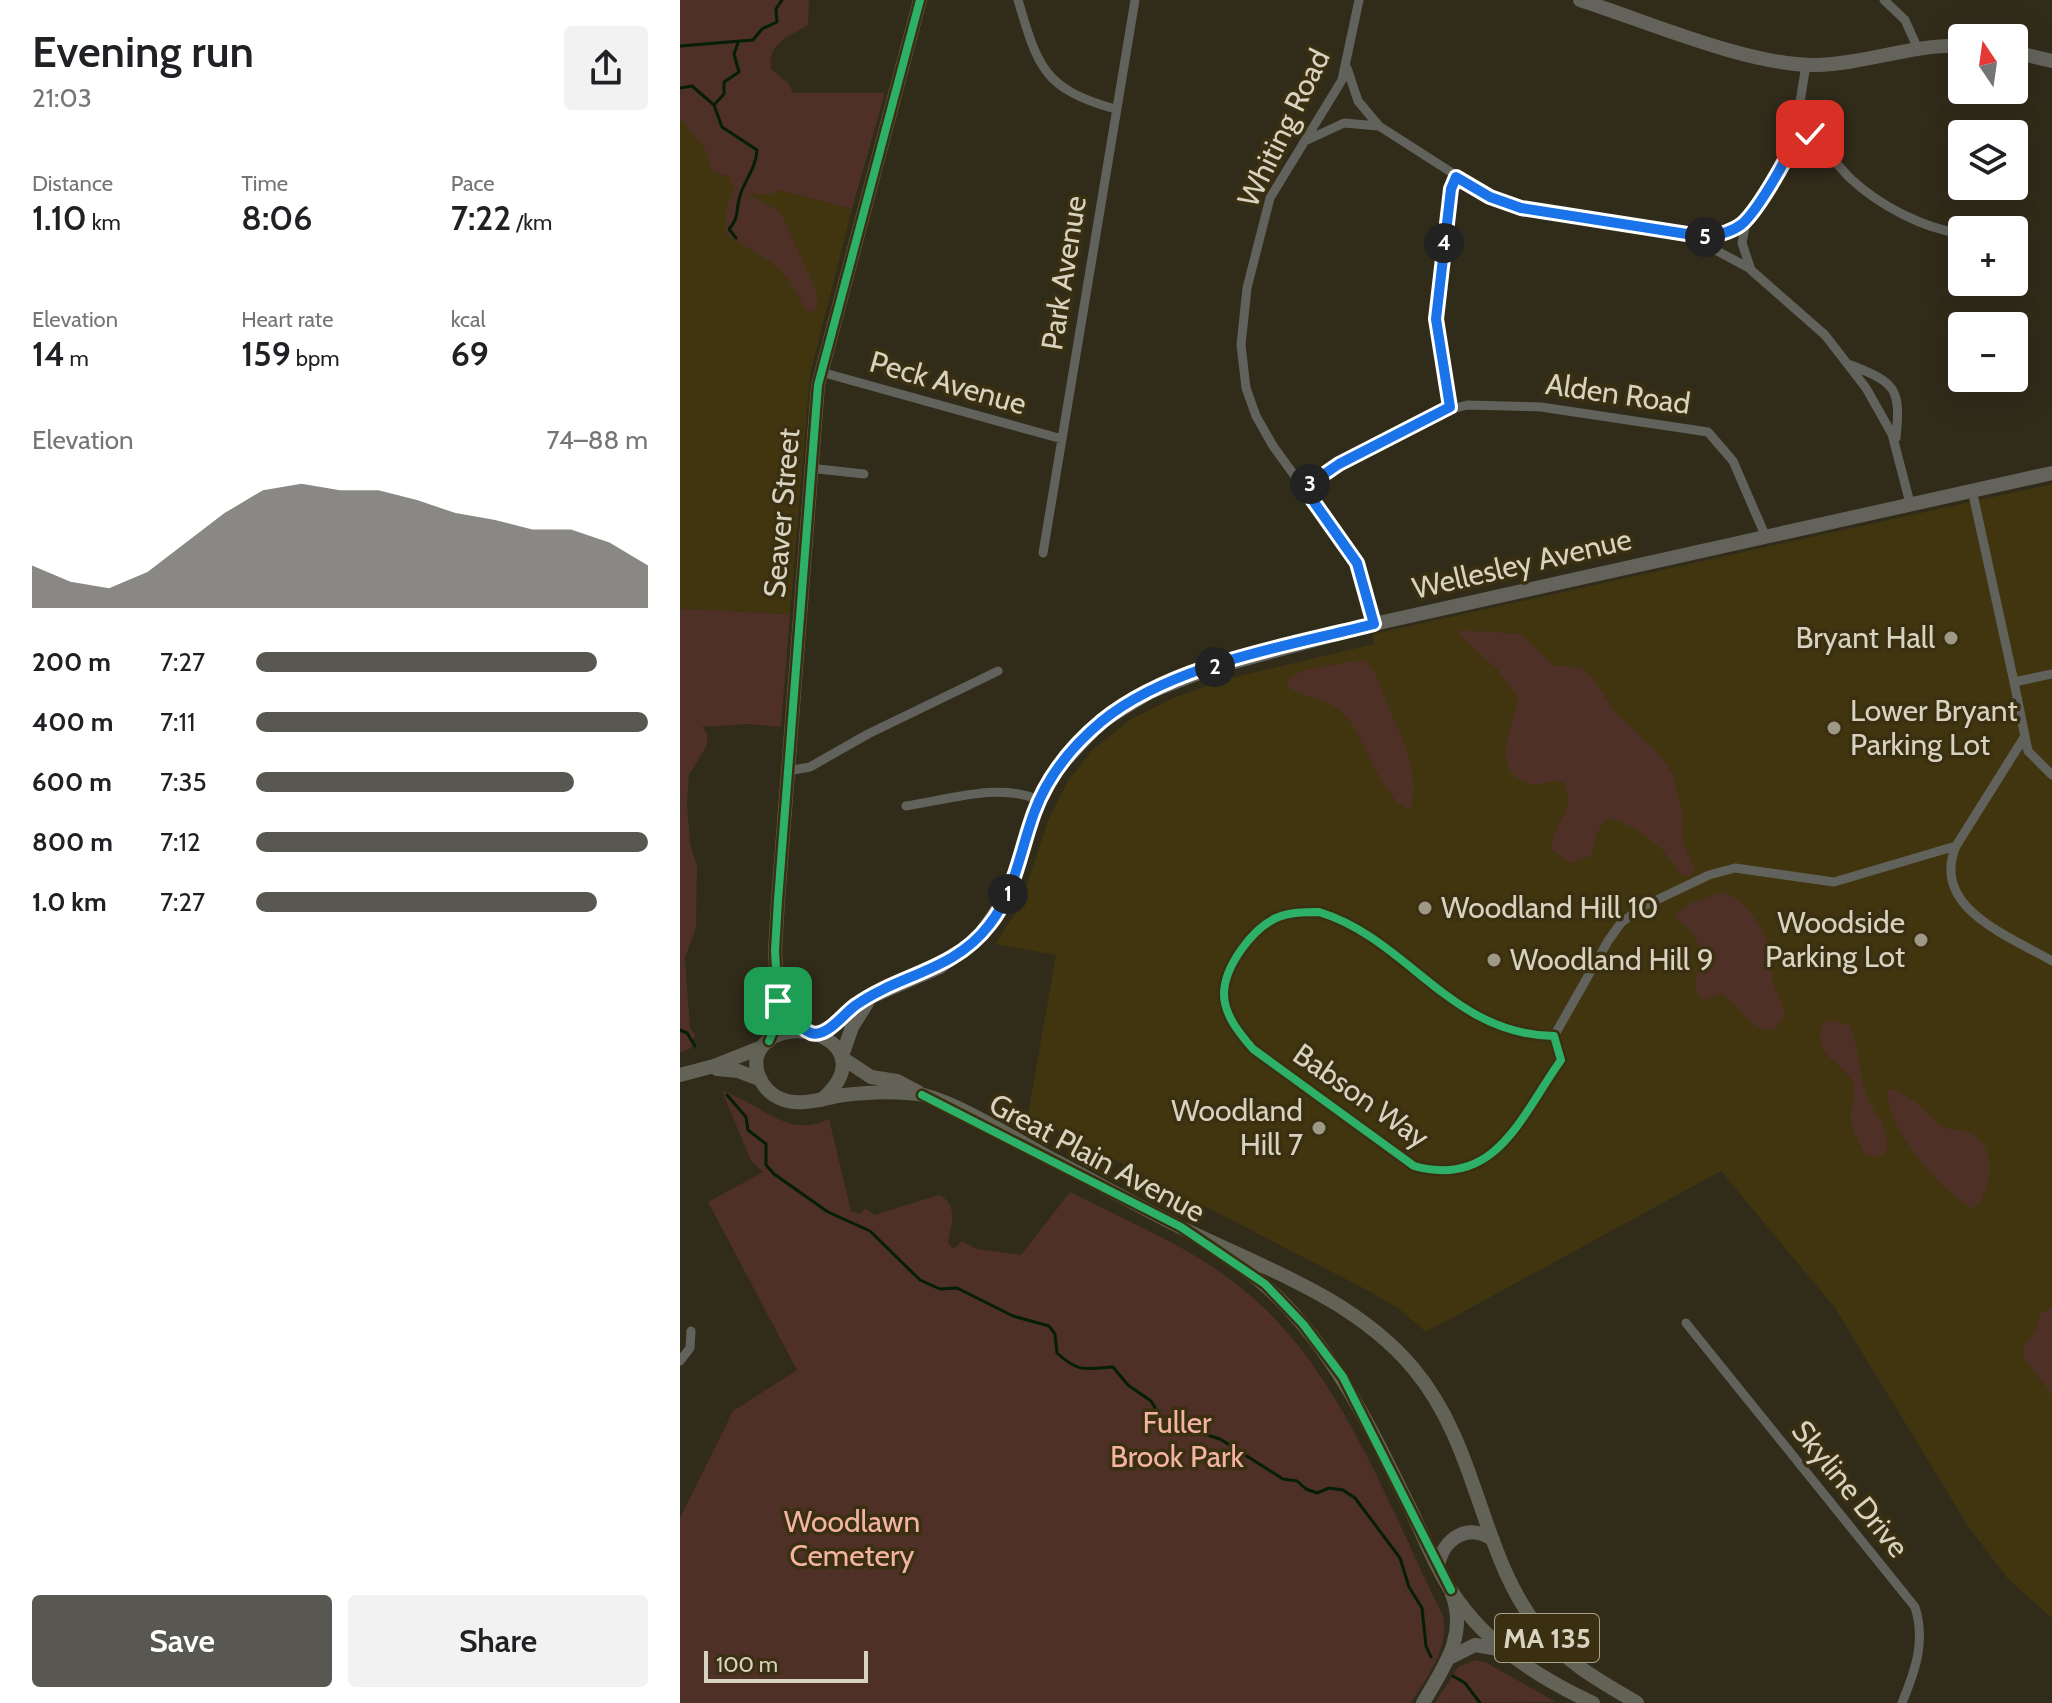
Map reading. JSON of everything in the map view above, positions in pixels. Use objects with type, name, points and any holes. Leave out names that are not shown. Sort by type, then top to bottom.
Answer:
[{"type":"main road","name":"MA 135","points":[[680,1075],[701,1070],[790,1033],[812,1033],[838,1048],[843,1058]]},
{"type":"main road","points":[[759,1079],[757,1062],[766,1044]]},
{"type":"main road","points":[[821,1100],[839,1082],[843,1058]]},
{"type":"main road","name":"Great Plain Avenue","points":[[843,1058],[871,1077],[897,1081],[1335,1303],[1395,1349],[1425,1384],[1450,1421],[1510,1583],[1539,1628],[1569,1659],[1637,1703]]},
{"type":"main road","name":"MA 135","points":[[701,1070],[732,1070],[759,1079],[780,1099],[793,1102],[821,1100]]},
{"type":"main road","name":"Great Plain Avenue","points":[[821,1100],[872,1092],[922,1095]]},
{"type":"main road","name":"Great Plain Avenue","points":[[1181,1227],[1257,1277],[1321,1346],[1353,1396],[1451,1590],[1507,1653],[1563,1689],[1593,1703]]},
{"type":"street","name":"Seaver Street","points":[[766,1044],[779,1018],[776,929],[809,468],[821,372],[920,0]]},
{"type":"street","points":[[1018,0],[1032,46],[1056,84],[1076,98],[1115,109]]},
{"type":"street","name":"Park Avenue","points":[[1043,553],[1135,0]]},
{"type":"street","name":"Whiting Road","points":[[1359,0],[1342,80],[1302,142],[1267,208],[1247,288],[1241,345],[1252,406],[1267,436],[1357,563],[1374,624]]},
{"type":"street","points":[[1580,0],[1755,57],[1806,65],[1948,47]]},
{"type":"street","points":[[1884,0],[1905,20],[1918,49]]},
{"type":"street","points":[[2028,55],[2052,61]]},
{"type":"street","points":[[1347,64],[1354,94],[1379,126],[1490,197],[1521,208],[1688,236],[1722,234],[1747,218]]},
{"type":"street","points":[[1751,270],[1742,243],[1747,218],[1793,145],[1806,65]]},
{"type":"street","points":[[1302,142],[1344,123],[1379,126]]},
{"type":"street","points":[[1798,129],[1810,134],[1853,180],[1878,199],[1910,217],[1948,230]]},
{"type":"street","points":[[1304,488],[1339,464],[1450,407],[1436,319],[1451,189],[1456,177]]},
{"type":"street","points":[[1688,236],[1751,270],[1799,309],[1851,365],[1895,442],[1910,503]]},
{"type":"street","points":[[1851,365],[1886,379],[1894,388],[1899,411],[1895,442]]},
{"type":"street","name":"Peck Avenue","points":[[821,372],[1062,439]]},
{"type":"street","name":"Alden Road","points":[[1450,407],[1516,404],[1708,432],[1733,461],[1765,535]]},
{"type":"street","points":[[809,468],[864,474]]},
{"type":"street","name":"Wellesley Avenue","points":[[812,1033],[834,1025],[873,996],[940,967],[967,949],[988,927],[1013,883],[1039,800],[1056,770],[1101,722],[1137,698],[1195,673],[1374,624],[2052,473]]},
{"type":"street","points":[[1972,490],[2025,736],[2031,757],[2052,775]]},
{"type":"street","points":[[787,771],[810,767],[868,734],[998,671]]},
{"type":"street","points":[[2014,682],[2052,674]]},
{"type":"street","points":[[2025,736],[1956,846],[1948,875],[1952,891],[1960,903],[2052,961]]},
{"type":"street","points":[[906,806],[994,793],[1019,794],[1039,800]]},
{"type":"street","points":[[1554,1036],[1621,923],[1642,907],[1682,888],[1735,868],[1834,882],[1956,846]]},
{"type":"street","name":"Babson Way","points":[[1319,912],[1367,933],[1430,985],[1498,1028],[1554,1036],[1561,1060],[1497,1153],[1475,1166],[1437,1172],[1414,1166],[1253,1049],[1237,1029],[1224,995],[1227,975],[1258,930],[1276,919],[1296,913],[1319,912]]},
{"type":"street","name":"Seaver Street","points":[[777,984],[789,1010],[812,1033]]},
{"type":"street","points":[[843,1058],[852,1027],[873,996]]},
{"type":"street","name":"Skyline Drive","points":[[1686,1323],[1915,1607],[1920,1630],[1918,1658],[1902,1703]]},
{"type":"street","points":[[680,1361],[690,1348],[691,1331]]},
{"type":"street","points":[[1438,1566],[1443,1549],[1455,1536],[1479,1533],[1493,1540]]},
{"type":"street","points":[[1423,1703],[1449,1658],[1458,1620],[1451,1590]]},
{"type":"street","points":[[1449,1658],[1477,1645],[1522,1657],[1536,1651],[1540,1643],[1539,1628]]},
{"type":"shaded area","points":[[680,64],[713,172],[852,209],[810,375],[790,614],[680,609]]},
{"type":"shaded area","points":[[2052,484],[2052,1618],[2008,1579],[1968,1526],[1835,1308],[1721,1171],[1426,1332],[1398,1308],[1365,1289],[1028,1115],[1056,955],[995,944],[1019,908],[1049,818],[1068,781],[1091,751],[1130,720],[1173,698],[1223,680],[1374,644],[1373,634]]},
{"type":"green space","points":[[680,0],[809,0],[808,25],[776,46],[771,69],[789,84],[793,93],[885,93],[852,209],[780,190],[771,194],[747,194],[776,209],[783,217],[816,291],[818,308],[808,313],[788,279],[772,262],[727,235],[726,212],[735,191],[728,176],[713,172],[705,149],[680,118]]},
{"type":"green space","points":[[680,609],[790,614],[781,727],[748,724],[702,727],[707,733],[707,745],[689,775],[687,803],[690,843],[697,866],[696,927],[685,958],[690,1028],[695,1034],[691,1048],[680,1053]]},
{"type":"green space","points":[[1459,630],[1521,634],[1553,665],[1582,668],[1594,680],[1613,710],[1660,755],[1672,774],[1682,812],[1683,843],[1695,870],[1689,877],[1679,873],[1667,855],[1648,838],[1616,820],[1606,819],[1596,834],[1591,856],[1571,863],[1551,849],[1566,810],[1564,782],[1527,783],[1509,768],[1506,746],[1519,699],[1498,670],[1461,636]]},
{"type":"green space","points":[[1365,661],[1374,671],[1404,743],[1412,771],[1410,810],[1401,805],[1384,785],[1356,732],[1342,713],[1334,706],[1302,695],[1287,685],[1289,678],[1304,670]]},
{"type":"green space","points":[[1722,892],[1747,908],[1769,946],[1774,986],[1785,1015],[1776,1029],[1758,1027],[1722,994],[1703,1000],[1695,991],[1700,951],[1694,936],[1676,919],[1676,914],[1691,903]]},
{"type":"green space","points":[[1825,1021],[1850,1026],[1853,1034],[1864,1088],[1886,1134],[1886,1152],[1879,1157],[1866,1155],[1857,1138],[1851,1120],[1853,1083],[1827,1055],[1820,1041]]},
{"type":"green space","points":[[1888,1089],[1910,1098],[1944,1127],[1975,1136],[1982,1143],[1989,1162],[1988,1183],[1972,1209],[1931,1173],[1905,1139],[1889,1105]]},
{"type":"green space","points":[[722,1091],[787,1122],[814,1124],[829,1119],[851,1211],[861,1214],[865,1208],[874,1215],[939,1195],[951,1210],[948,1242],[953,1249],[962,1241],[977,1249],[1021,1255],[1070,1192],[1183,1249],[1245,1291],[1279,1323],[1336,1400],[1382,1486],[1443,1616],[1440,1651],[1411,1703],[680,1703],[680,1518],[733,1411],[797,1370],[708,1202],[763,1172],[751,1161]]},
{"type":"green space","points":[[2052,1307],[2052,1394],[2023,1357],[2024,1345],[2035,1332],[2040,1314]]},
{"type":"green space","points":[[1475,1660],[1485,1662],[1556,1702],[1435,1703],[1458,1667]]},
{"type":"waterway","points":[[680,46],[753,40],[762,29],[777,22],[776,9],[782,0]]},
{"type":"waterway","points":[[736,238],[729,229],[736,218],[757,150],[722,127],[714,105],[724,94],[724,82],[739,72],[734,54],[738,43]]},
{"type":"waterway","points":[[680,88],[692,86],[714,105]]},
{"type":"waterway","points":[[680,1030],[687,1033],[695,1046]]},
{"type":"waterway","points":[[727,1095],[746,1117],[748,1130],[766,1144],[766,1165],[774,1174],[828,1212],[870,1231],[920,1280],[940,1289],[957,1288],[1013,1316],[1049,1326],[1055,1334],[1057,1353],[1071,1364],[1083,1368],[1113,1367],[1128,1385],[1151,1401],[1163,1421],[1220,1439],[1283,1479],[1297,1481],[1306,1489],[1317,1493],[1329,1488],[1343,1490],[1355,1498],[1400,1558],[1409,1587],[1422,1608],[1426,1646],[1431,1657]]},
{"type":"waterway","points":[[1453,1676],[1465,1683],[1480,1703]]},
{"type":"cycle path","points":[[769,1041],[779,1018],[775,951],[778,900],[818,385],[920,0]]},
{"type":"cycle path","points":[[1319,912],[1350,925],[1379,943],[1431,984],[1486,1020],[1518,1031],[1554,1036],[1561,1060],[1519,1124],[1486,1157],[1466,1167],[1442,1170],[1414,1166],[1253,1049],[1238,1031],[1230,1017],[1224,994],[1229,972],[1241,950],[1258,931],[1276,918],[1292,913],[1319,912]]},
{"type":"cycle path","points":[[922,1095],[1181,1227],[1265,1284],[1303,1324],[1343,1377],[1451,1590]]},
{"type":"place","name":"Bryant Hall","points":[[1951,638]]},
{"type":"place","name":"Lower Bryant Parking Lot","points":[[1834,728]]},
{"type":"place","name":"Woodland Hill 10","points":[[1425,908]]},
{"type":"place","name":"Woodside Parking Lot","points":[[1921,940]]},
{"type":"place","name":"Woodland Hill 9","points":[[1494,960]]},
{"type":"place","name":"Woodland Hill 7","points":[[1319,1128]]},
{"type":"route","points":[[778,1001],[777,984],[789,1010],[808,1032],[815,1034],[834,1025],[856,1005],[898,983],[940,967],[967,949],[992,922],[1006,897],[1035,811],[1056,770],[1090,732],[1124,705],[1195,673],[1374,624],[1357,563],[1304,488],[1331,468],[1450,407],[1439,355],[1436,319],[1451,189],[1456,177],[1490,197],[1521,208],[1706,237],[1728,232],[1744,222],[1793,145],[1798,129],[1810,134]]},
{"type":"park label","name":"Fuller Brook Park","points":[[1177,1440]]},
{"type":"park label","name":"Woodlawn Cemetery","points":[[852,1539]]}]
